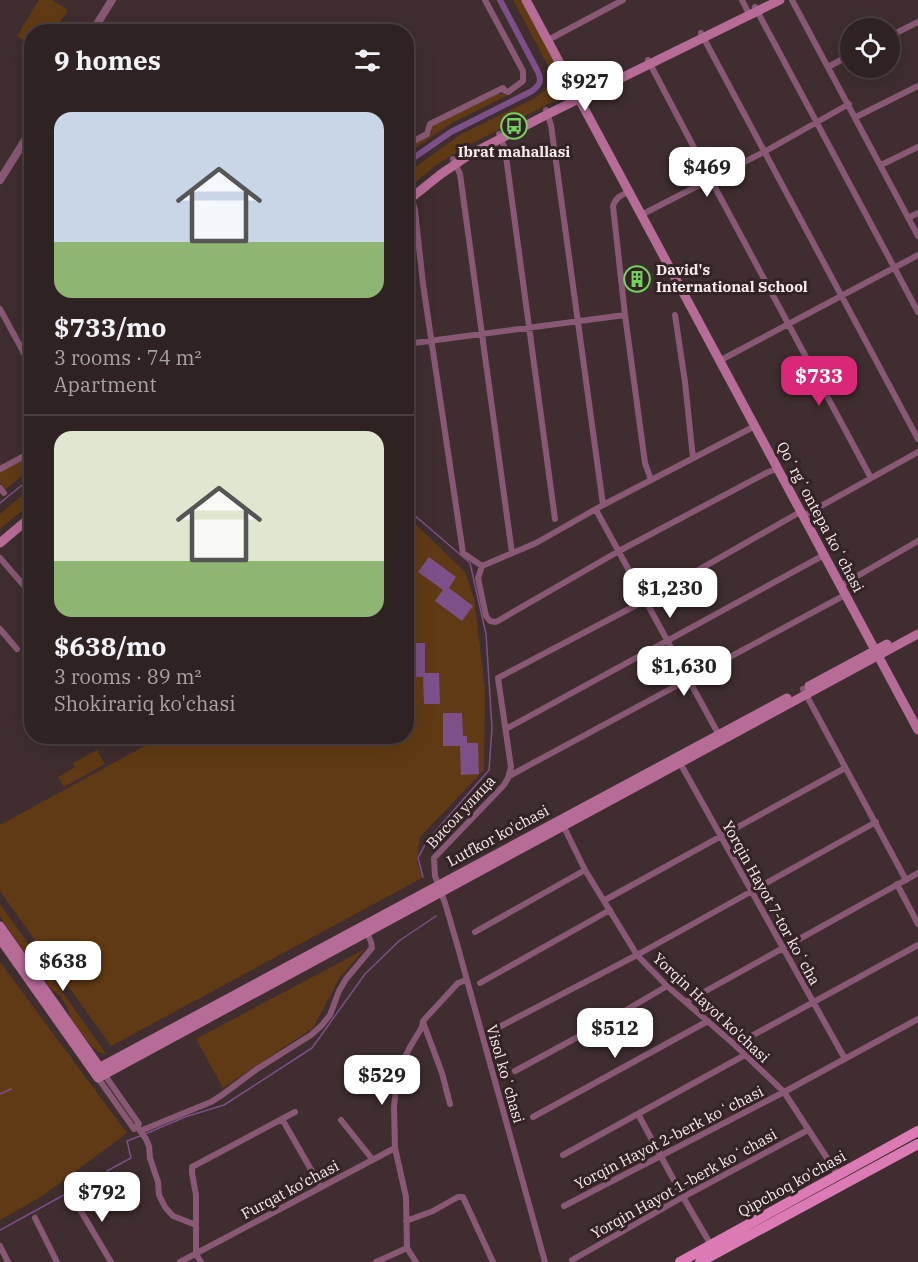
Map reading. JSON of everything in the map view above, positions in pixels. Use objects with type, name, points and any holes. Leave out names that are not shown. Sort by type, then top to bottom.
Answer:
[{"type":"main road","name":"Qoʻrgʻontepa koʻchasi","points":[[526,0],[550,38]]},
{"type":"main road","name":"Qoʻrgʻontepa koʻchasi","points":[[533,0],[628,192],[644,214]]},
{"type":"main road","points":[[414,192],[454,161],[768,0]]},
{"type":"main road","points":[[753,9],[780,0]]},
{"type":"main road","name":"Qoʻrgʻontepa koʻchasi","points":[[580,96],[843,584],[918,730]]},
{"type":"main road","name":"Qoʻrgʻontepa koʻchasi","points":[[722,359],[777,469],[804,513],[824,555],[843,584],[845,595],[918,717]]},
{"type":"main road","points":[[0,535],[24,518]]},
{"type":"main road","points":[[0,543],[24,520]]},
{"type":"main road","name":"Lutfkor ko'chasi","points":[[879,652],[918,627]]},
{"type":"main road","name":"Lutfkor ko'chasi","points":[[99,1073],[720,737],[879,652],[918,634]]},
{"type":"main road","name":"Lutfkor ko'chasi","points":[[99,1073],[367,932],[440,889]]},
{"type":"main road","points":[[0,926],[99,1073]]},
{"type":"main road","points":[[0,939],[99,1073]]},
{"type":"main road","name":"Qipchoq ko'chasi","points":[[690,1261],[711,1245],[772,1217],[838,1175],[918,1131]]},
{"type":"main road","name":"Qipchoq ko'chasi","points":[[690,1261],[918,1144]]},
{"type":"street","points":[[98,24],[112,0]]},
{"type":"street","points":[[414,141],[427,134],[430,124],[503,88],[508,92],[523,81],[523,72],[485,0]]},
{"type":"street","points":[[550,38],[623,0]]},
{"type":"street","points":[[742,0],[753,9],[918,312]]},
{"type":"street","points":[[792,0],[918,236]]},
{"type":"street","points":[[900,31],[918,22]]},
{"type":"street","points":[[702,35],[918,439]]},
{"type":"street","points":[[828,67],[840,61]]},
{"type":"street","points":[[649,62],[871,478]]},
{"type":"street","points":[[855,117],[918,86]]},
{"type":"street","points":[[644,214],[764,152],[849,104]]},
{"type":"street","points":[[547,112],[553,137],[603,505]]},
{"type":"street","points":[[500,136],[505,149],[555,519]]},
{"type":"street","points":[[0,180],[24,142]]},
{"type":"street","points":[[881,165],[918,147]]},
{"type":"street","points":[[454,161],[460,174],[512,553]]},
{"type":"street","points":[[628,192],[615,199],[613,206],[645,463],[651,480]]},
{"type":"street","points":[[414,206],[423,284],[463,553],[482,566]]},
{"type":"street","points":[[908,218],[918,213]]},
{"type":"street","points":[[722,359],[918,255]]},
{"type":"street","points":[[0,309],[24,353]]},
{"type":"street","points":[[414,343],[625,315]]},
{"type":"street","points":[[675,315],[693,458]]},
{"type":"street","points":[[755,426],[603,505],[536,543],[482,566],[478,578],[486,616],[490,621],[496,622],[619,551],[777,469]]},
{"type":"street","points":[[646,600],[918,452]]},
{"type":"street","points":[[0,469],[24,456]]},
{"type":"street","points":[[596,510],[720,737]]},
{"type":"street","points":[[843,584],[918,541]]},
{"type":"street","points":[[506,729],[824,555]]},
{"type":"street","points":[[0,558],[24,586]]},
{"type":"street","points":[[509,776],[845,595]]},
{"type":"street","name":"Висол улица","points":[[440,889],[434,864],[435,856],[504,785],[509,776],[511,767],[498,678],[646,600]]},
{"type":"street","points":[[0,629],[17,649]]},
{"type":"street","points":[[805,692],[906,880]]},
{"type":"street","name":"Yorqin Hayot 7-tor koʻcha","points":[[678,760],[845,1059]]},
{"type":"street","points":[[605,900],[845,768]]},
{"type":"street","points":[[499,1027],[637,955],[876,822]]},
{"type":"street","name":"Yorqin Hayot ko'chasi","points":[[562,823],[585,870],[637,955],[667,986],[735,1045],[784,1092],[838,1175]]},
{"type":"street","points":[[475,932],[585,870]]},
{"type":"street","points":[[686,1002],[918,873]]},
{"type":"street","points":[[897,884],[918,924]]},
{"type":"street","name":"Visol koʻchasi","points":[[440,889],[544,1262]]},
{"type":"street","points":[[480,983],[610,910]]},
{"type":"street","points":[[99,1073],[134,1129],[211,1102],[257,1069],[311,1035],[322,1025],[330,1015],[345,979],[372,948],[367,932]]},
{"type":"street","points":[[735,1045],[918,945]]},
{"type":"street","points":[[416,1262],[406,1248],[406,1197],[395,1148],[396,1080],[404,1058],[423,1022],[458,982],[466,980]]},
{"type":"street","points":[[515,1071],[667,986]]},
{"type":"street","name":"Yorqin Hayot 2-berk koʻchasi","points":[[564,1206],[784,1092],[918,1019]]},
{"type":"street","points":[[533,1117],[708,1021]]},
{"type":"street","points":[[423,1022],[442,1073],[450,1104]]},
{"type":"street","points":[[563,1155],[745,1055]]},
{"type":"street","points":[[201,1262],[196,1254],[196,1195],[192,1167],[296,1112]]},
{"type":"street","points":[[638,1114],[711,1245]]},
{"type":"street","points":[[282,1119],[321,1187]]},
{"type":"street","points":[[341,1120],[373,1160]]},
{"type":"street","points":[[139,1129],[148,1146],[158,1182],[159,1195],[165,1207],[173,1216],[196,1225]]},
{"type":"street","name":"Yorqin Hayot 1-berk koʻchasi","points":[[572,1260],[808,1130]]},
{"type":"street","name":"Furqat ko'chasi","points":[[180,1262],[395,1148]]},
{"type":"street","points":[[72,1196],[111,1262]]},
{"type":"street","points":[[406,1221],[433,1211],[458,1197],[463,1197],[493,1262]]},
{"type":"street","points":[[35,1218],[57,1262]]},
{"type":"street","points":[[0,1246],[8,1262]]},
{"type":"street","points":[[376,1262],[406,1248]]},
{"type":"shaded area","points":[[39,0],[52,0],[68,10],[59,24],[24,24]]},
{"type":"shaded area","points":[[513,0],[523,0],[563,77],[564,88],[561,90]]},
{"type":"shaded area","points":[[24,25],[24,40],[17,36]]},
{"type":"shaded area","points":[[553,84],[560,98],[465,147],[436,165],[414,183],[414,168],[461,134],[535,98]]},
{"type":"shaded area","points":[[498,94],[508,95],[450,124],[414,149],[414,143],[432,133],[432,126]]},
{"type":"shaded area","points":[[24,459],[24,474],[0,494],[4,490],[0,483],[0,472]]},
{"type":"shaded area","points":[[24,494],[24,509],[0,529],[0,514]]},
{"type":"shaded area","points":[[414,523],[465,572],[474,598],[485,689],[484,770],[420,837],[417,862],[422,878],[111,1046],[0,891],[0,825],[148,744],[414,744]]},
{"type":"shaded area","points":[[429,557],[456,577],[449,588],[473,606],[462,621],[435,601],[443,590],[418,572]]},
{"type":"shaded area","points":[[414,643],[425,643],[425,673],[439,673],[440,704],[424,704],[423,677],[414,677]]},
{"type":"shaded area","points":[[443,713],[462,713],[463,736],[467,736],[467,743],[478,743],[479,774],[461,775],[460,746],[443,746]]},
{"type":"shaded area","points":[[97,750],[105,764],[64,787],[58,777],[75,767],[73,763]]},
{"type":"shaded area","points":[[0,904],[107,1055],[92,1047],[71,1019],[60,996],[49,987],[0,917]]},
{"type":"shaded area","points":[[365,949],[340,977],[313,1028],[223,1088],[196,1039]]},
{"type":"shaded area","points":[[0,962],[127,1133],[41,1197],[0,1220]]},
{"type":"waterway","points":[[414,157],[451,132],[532,91],[539,84],[540,77],[537,70],[500,0]]},
{"type":"waterway","points":[[0,503],[24,484]]},
{"type":"waterway","points":[[414,515],[470,563],[486,634],[492,728],[489,770],[427,841],[418,858],[423,877]]},
{"type":"waterway","points":[[145,1134],[185,1117],[224,1105],[312,1048],[365,974],[399,941],[436,916]]},
{"type":"waterway","points":[[0,1094],[11,1089]]},
{"type":"waterway","points":[[107,1171],[131,1158],[127,1141],[140,1136]]},
{"type":"waterway","points":[[0,1230],[93,1179]]},
{"type":"place","name":"Ibrat mahallasi","points":[[514,126]]},
{"type":"place","name":"David's International School","points":[[637,279]]}]
